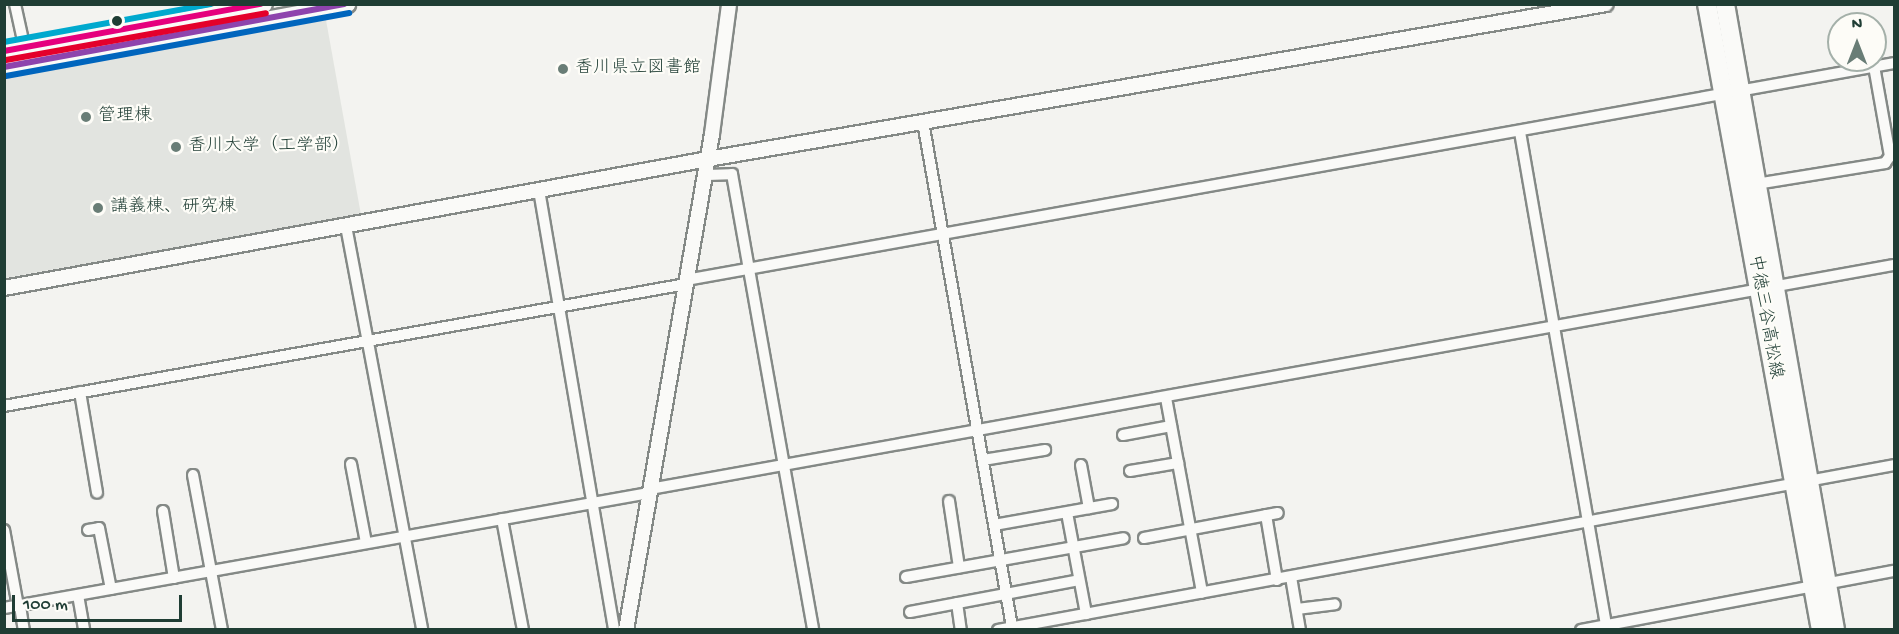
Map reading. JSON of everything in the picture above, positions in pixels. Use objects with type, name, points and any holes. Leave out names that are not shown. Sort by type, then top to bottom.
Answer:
[{"type":"main road","points":[[4,67],[26,55],[256,9],[347,4]]},
{"type":"main road","name":"中徳三谷高松線","points":[[1707,4],[1722,94],[1767,286],[1820,585],[1835,630]]},
{"type":"main road","name":"中徳三谷高松線","points":[[1725,4],[1756,184],[1767,286]]},
{"type":"main road","points":[[4,51],[26,55]]},
{"type":"main road","name":"中徳三谷高松線","points":[[1820,585],[1821,630]]},
{"type":"street","points":[[15,4],[26,55]]},
{"type":"street","points":[[626,630],[708,159],[729,4]]},
{"type":"street","points":[[4,288],[708,159],[1606,4]]},
{"type":"street","points":[[4,406],[1841,72]]},
{"type":"street","points":[[1756,184],[1885,163],[1890,156],[1875,72]]},
{"type":"street","points":[[923,122],[1012,627]]},
{"type":"street","points":[[1520,132],[1605,627]]},
{"type":"street","points":[[705,175],[732,174],[751,270],[813,630]]},
{"type":"street","points":[[539,190],[614,630]]},
{"type":"street","points":[[346,225],[422,630]]},
{"type":"street","points":[[4,608],[592,503],[783,465],[1554,328],[1767,286],[1894,265]]},
{"type":"street","points":[[80,392],[97,493]]},
{"type":"street","points":[[1166,398],[1202,593]]},
{"type":"street","points":[[1123,435],[1171,426]]},
{"type":"street","points":[[982,460],[1045,450]]},
{"type":"street","points":[[1130,471],[1178,463]]},
{"type":"street","points":[[351,464],[366,543]]},
{"type":"street","points":[[1081,465],[1089,508]]},
{"type":"street","points":[[998,630],[1894,465]]},
{"type":"street","points":[[193,475],[222,630]]},
{"type":"street","points":[[949,501],[959,567]]},
{"type":"street","points":[[994,525],[1112,504]]},
{"type":"street","points":[[163,511],[174,578]]},
{"type":"street","points":[[1066,513],[1086,614]]},
{"type":"street","points":[[1144,538],[1278,513]]},
{"type":"street","points":[[1266,515],[1277,580]]},
{"type":"street","points":[[502,519],[523,630]]},
{"type":"street","points":[[88,530],[99,528],[111,589]]},
{"type":"street","points":[[4,530],[24,630]]},
{"type":"street","points":[[906,577],[1124,538]]},
{"type":"street","points":[[1581,630],[1894,571]]},
{"type":"street","points":[[1292,577],[1300,630]]},
{"type":"street","points":[[910,612],[1079,580]]},
{"type":"street","points":[[78,595],[84,630]]},
{"type":"street","points":[[957,603],[961,630]]},
{"type":"street","points":[[1297,609],[1335,604]]},
{"type":"shaded area","name":"香川大学（工学部）","points":[[326,20],[361,215],[5,278],[5,78]]},
{"type":"transit line","points":[[4,42],[211,4]]},
{"type":"transit line","points":[[4,51],[261,4]]},
{"type":"transit line","points":[[4,67],[344,4]]},
{"type":"transit line","points":[[6,60],[266,13]]},
{"type":"transit line","points":[[6,76],[349,13]]},
{"type":"place","name":"香川県立図書館","points":[[563,69]]},
{"type":"place","name":"管理棟","points":[[86,117]]},
{"type":"place","name":"香川大学（工学部）","points":[[176,147]]},
{"type":"place","name":"講義棟、研究棟","points":[[98,208]]}]
